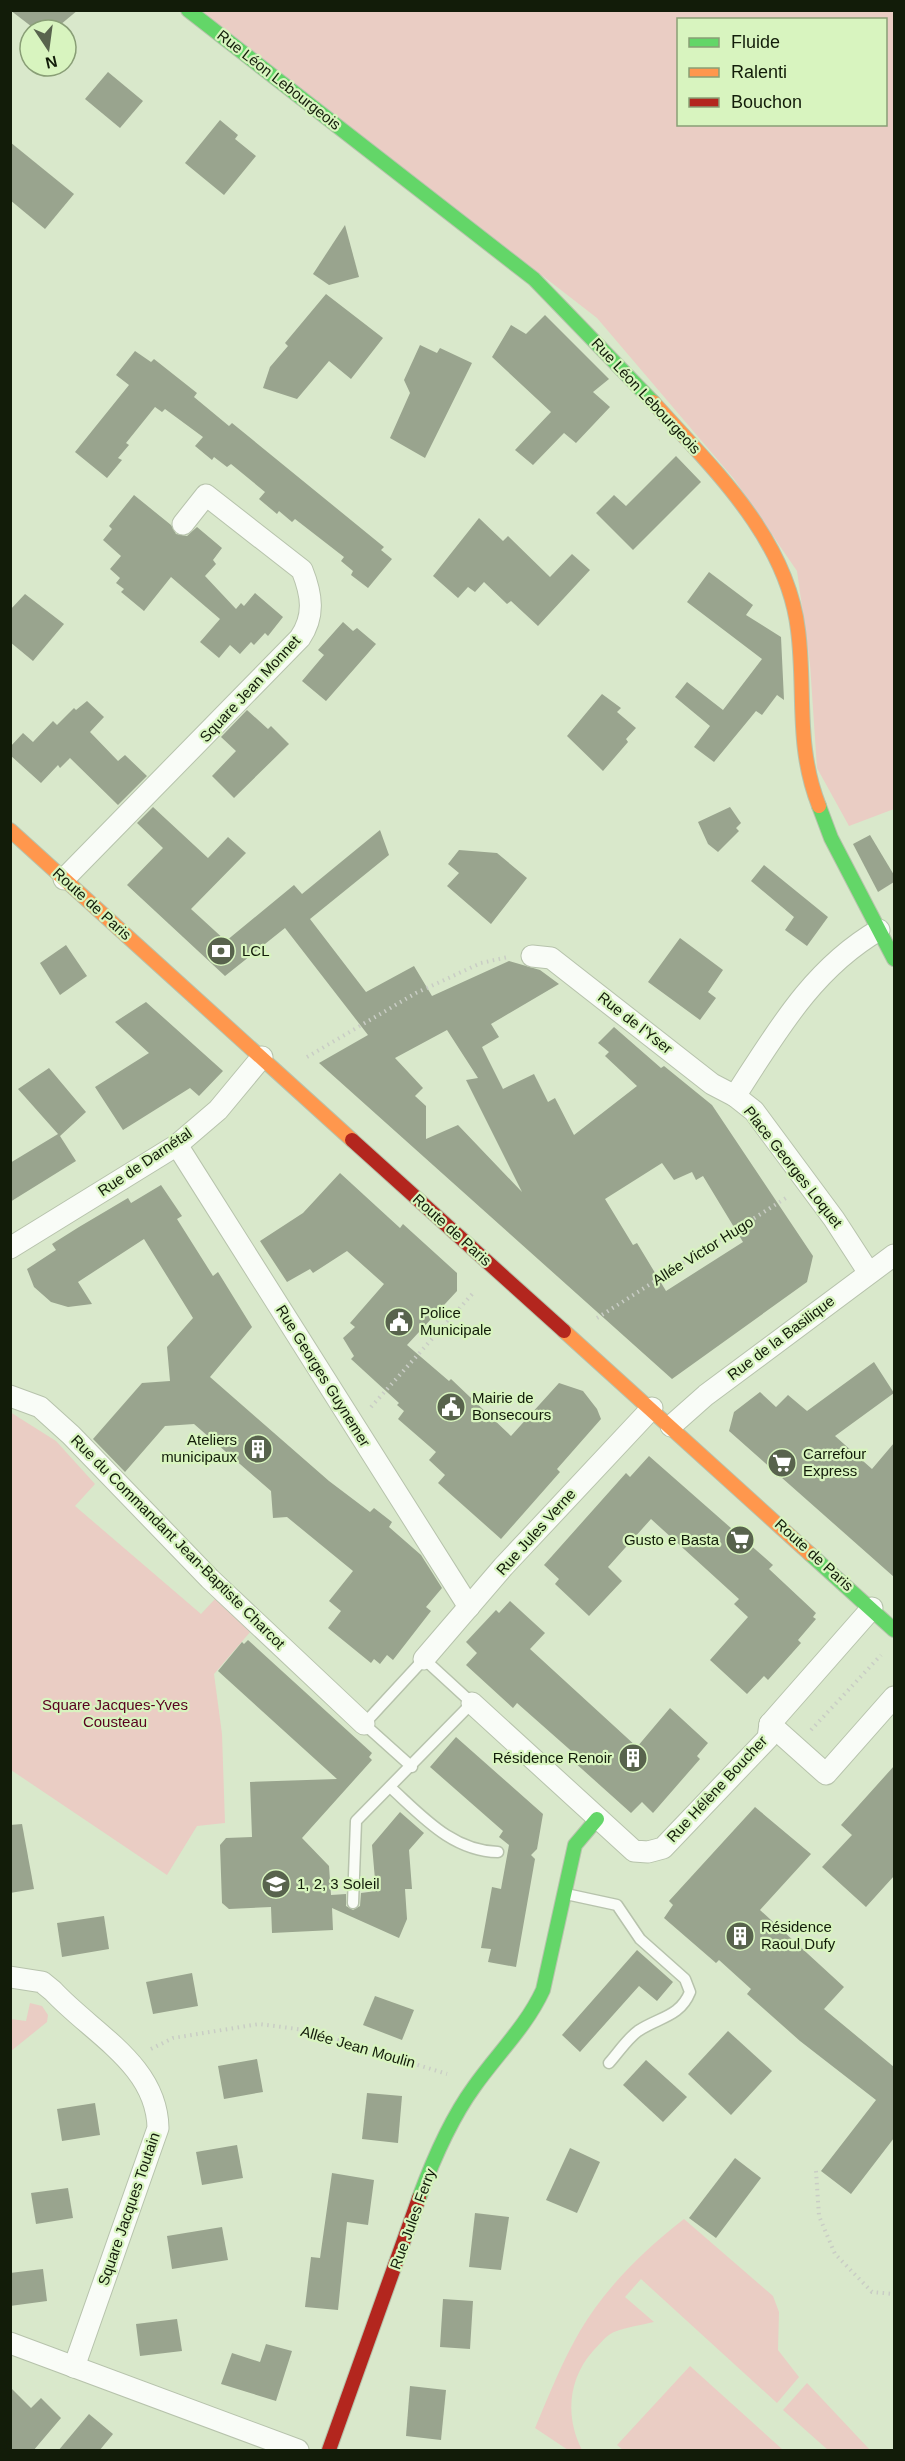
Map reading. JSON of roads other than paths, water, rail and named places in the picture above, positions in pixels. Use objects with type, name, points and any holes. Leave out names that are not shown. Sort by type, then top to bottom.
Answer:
[{"type":"street","name":"Rue Léon Lebourgeois","points":[[188,10],[267,69],[534,279],[617,362],[728,486],[770,546],[792,599],[798,630],[803,748],[810,783],[831,838],[879,930]]},
{"type":"street","name":"Square Jean Monnet","points":[[64,879],[221,722],[300,638],[310,624],[308,585],[302,570],[206,495],[183,524]]},
{"type":"street","name":"Route de Paris","points":[[10,830],[262,1056],[567,1335],[652,1408],[894,1630]]},
{"type":"street","points":[[879,930],[894,959]]},
{"type":"street","name":"Place Georges Loquet","points":[[870,1273],[754,1111],[735,1096],[818,978],[838,957],[879,930]]},
{"type":"street","name":"Rue de l'Yser","points":[[532,956],[551,958],[712,1084],[735,1096]]},
{"type":"street","name":"Rue de Darnétal","points":[[10,1248],[177,1145],[218,1110],[262,1056]]},
{"type":"street","name":"Rue Georges Guynemer","points":[[177,1145],[469,1607]]},
{"type":"street","name":"Rue de la Basilique","points":[[671,1426],[706,1395],[894,1255]]},
{"type":"street","name":"Rue du Commandant Jean-Baptiste Charcot","points":[[10,1396],[40,1407],[71,1435],[210,1579],[364,1724]]},
{"type":"street","name":"Rue Jules Verne","points":[[424,1659],[652,1408]]},
{"type":"street","name":"Rue Hélène Boucher","points":[[472,1703],[634,1851],[648,1852],[663,1848],[768,1738],[770,1724],[872,1608]]},
{"type":"street","points":[[770,1724],[826,1774],[894,1697]]},
{"type":"street","points":[[563,1894],[575,1845],[597,1819]]},
{"type":"street","name":"Rue Jules Ferry","points":[[329,2451],[426,2179],[442,2144],[471,2091],[536,2008],[543,1990],[563,1894]]},
{"type":"street","name":"Square Jacques Toutain","points":[[10,1977],[42,1982],[132,2064],[147,2082],[158,2108],[158,2128],[74,2367]]},
{"type":"street","points":[[10,2343],[298,2451]]},
{"type":"lane","points":[[353,1903],[356,1821],[412,1767],[472,1703],[424,1659],[364,1724],[412,1767]]},
{"type":"lane","points":[[390,1787],[445,1836],[481,1851],[498,1852]]},
{"type":"lane","points":[[563,1894],[617,1905],[640,1939],[685,1979],[690,1992],[685,2004],[675,2013],[636,2032],[609,2063]]},
{"type":"place","name":"LCL","points":[[221,951]]},
{"type":"place","name":"Police Municipale","points":[[399,1322]]},
{"type":"place","name":"Mairie de Bonsecours","points":[[451,1407]]},
{"type":"place","name":"Ateliers municipaux","points":[[258,1449]]},
{"type":"place","name":"Carrefour Express","points":[[782,1463]]},
{"type":"place","name":"Gusto e Basta","points":[[740,1540]]},
{"type":"place","name":"Résidence Renoir","points":[[633,1758]]},
{"type":"place","name":"1, 2, 3 Soleil","points":[[276,1884]]},
{"type":"place","name":"Résidence Raoul Dufy","points":[[740,1936]]},
{"type":"park label","name":"Square Jacques-Yves Cousteau","points":[[115,1714]]}]
